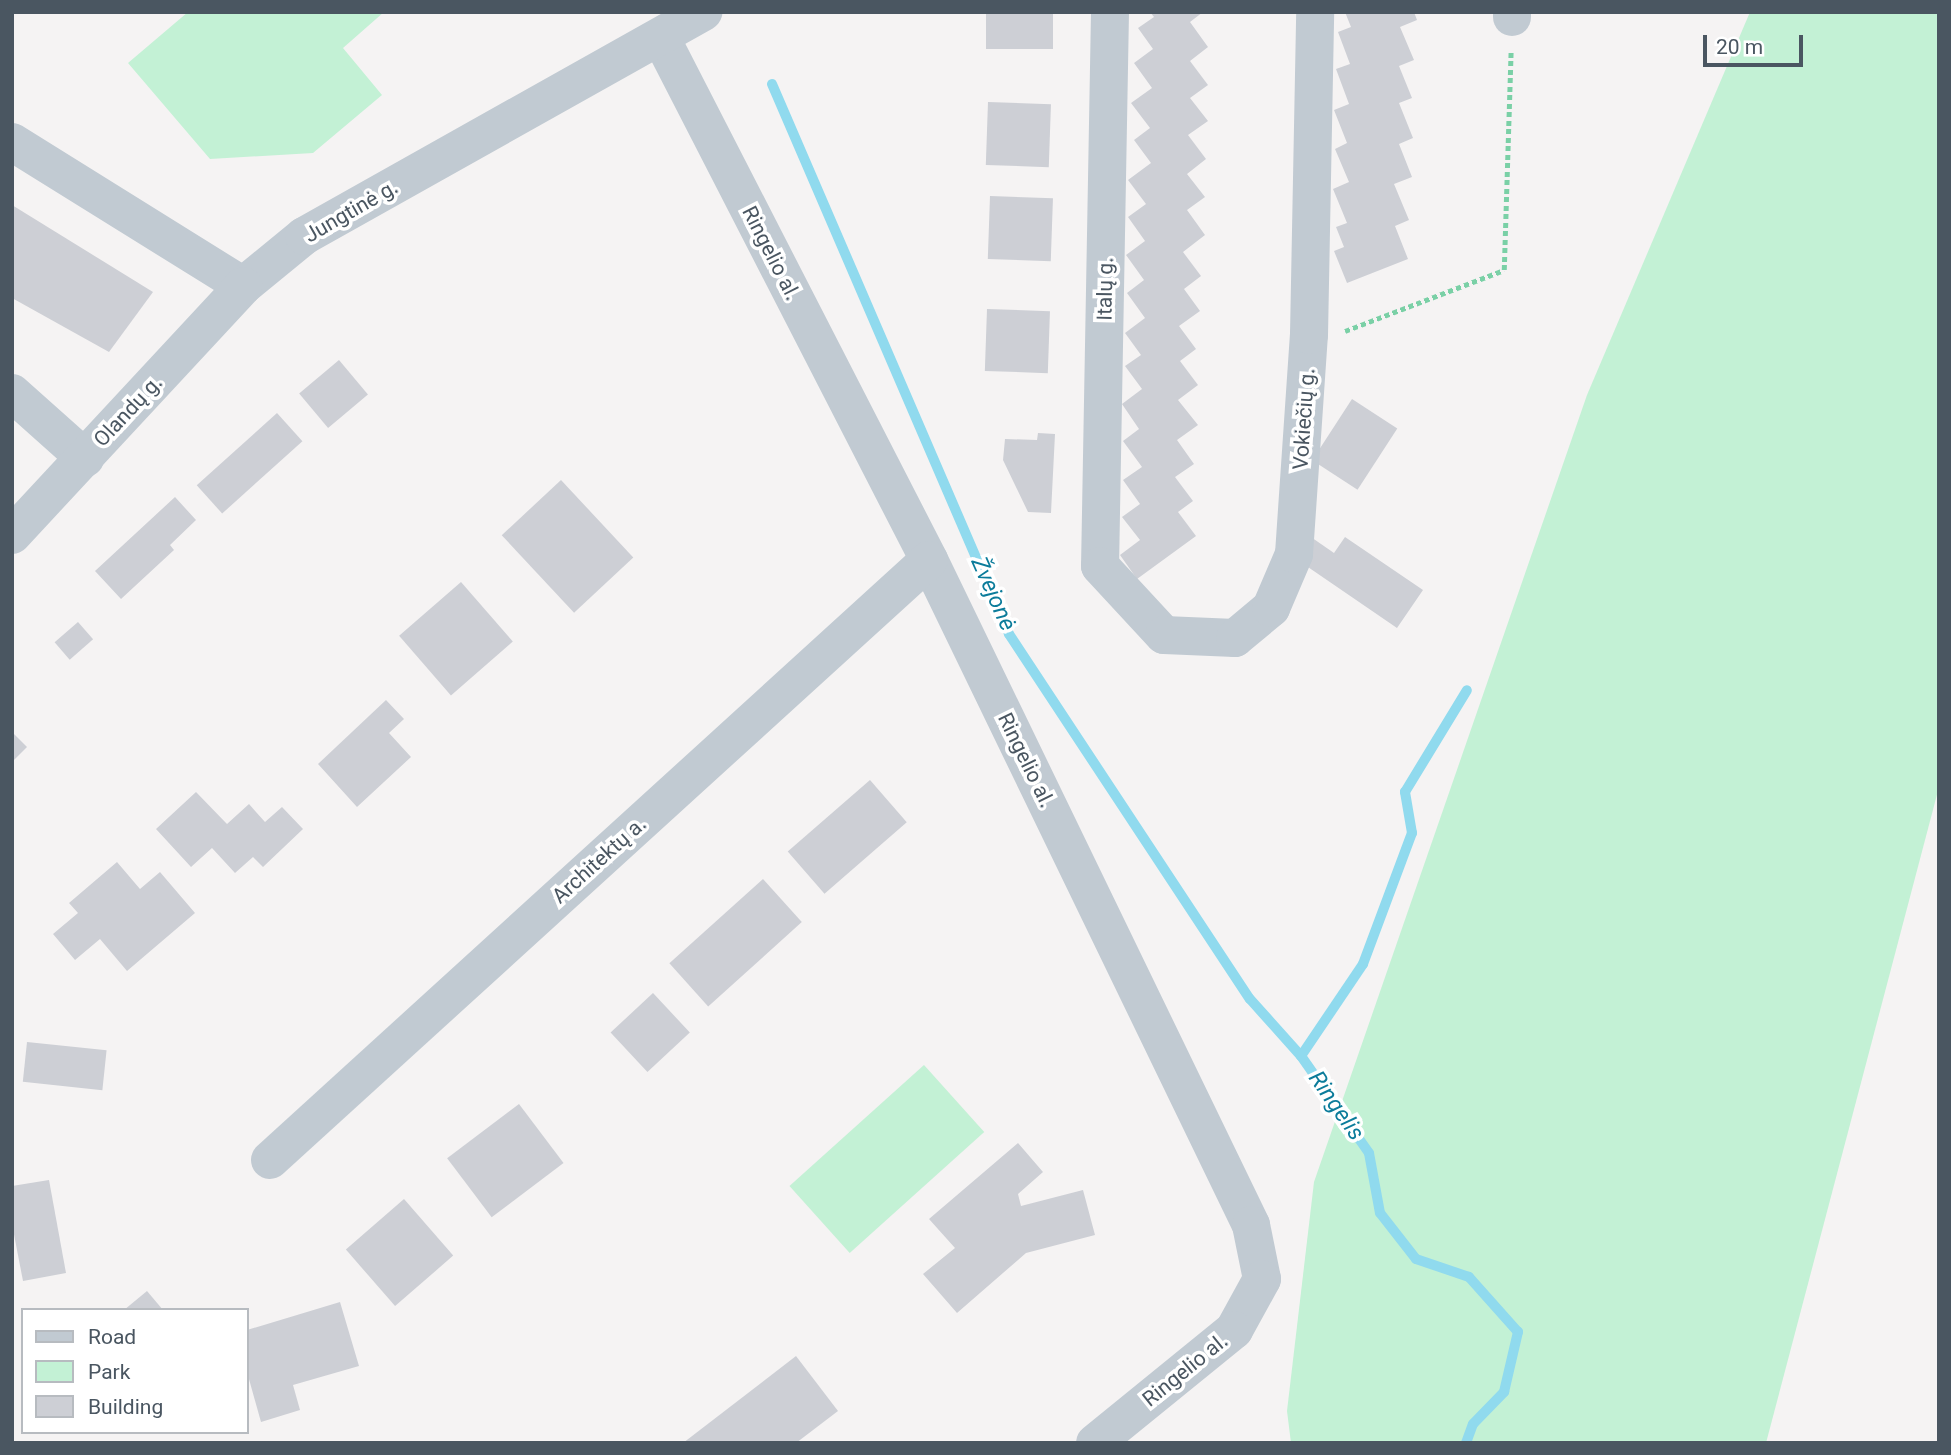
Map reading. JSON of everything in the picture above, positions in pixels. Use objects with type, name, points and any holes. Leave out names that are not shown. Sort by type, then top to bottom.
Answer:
[{"type":"street","name":"Jungtinė g.","points":[[243,286],[304,236],[704,12]]},
{"type":"street","name":"Italų g.","points":[[1100,566],[1111,12]]},
{"type":"street","name":"Vokiečių g.","points":[[1100,566],[1164,635],[1236,638],[1271,608],[1294,554],[1309,345],[1315,12]]},
{"type":"street","name":"Ringelio al.","points":[[661,38],[929,560],[1251,1225],[1262,1279],[1234,1330],[1095,1443]]},
{"type":"street","points":[[12,142],[243,286]]},
{"type":"street","name":"Olandų g.","points":[[12,535],[243,286]]},
{"type":"street","points":[[12,393],[85,458]]},
{"type":"street","name":"Architektų a.","points":[[270,1160],[929,560]]},
{"type":"path","points":[[1309,345],[1504,270],[1512,14]]},
{"type":"green space","points":[[188,12],[384,12],[343,48],[382,95],[313,153],[210,159],[128,63]]},
{"type":"green space","points":[[1750,12],[1939,12],[1939,787],[1766,1443],[1291,1443],[1287,1411],[1314,1182],[1587,395]]},
{"type":"green space","points":[[924,1065],[984,1132],[850,1253],[789,1186]]},
{"type":"building","points":[[986,12],[1053,12],[1053,49],[986,49]]},
{"type":"building","points":[[1150,12],[1203,12],[1190,22],[1208,47],[1190,61],[1208,85],[1190,98],[1208,121],[1188,135],[1206,159],[1187,174],[1205,197],[1187,210],[1205,235],[1183,252],[1201,276],[1184,289],[1200,311],[1179,326],[1196,349],[1180,361],[1198,385],[1178,400],[1198,425],[1177,440],[1194,464],[1175,477],[1193,501],[1178,512],[1196,536],[1137,579],[1120,555],[1140,540],[1122,517],[1140,504],[1123,480],[1142,467],[1123,441],[1139,429],[1122,404],[1142,389],[1125,366],[1141,355],[1125,333],[1145,318],[1127,293],[1144,280],[1126,255],[1145,241],[1128,217],[1146,204],[1128,180],[1151,163],[1134,140],[1150,128],[1131,103],[1152,88],[1134,63],[1153,49],[1138,28],[1154,17]]},
{"type":"building","points":[[1345,12],[1414,12],[1417,20],[1400,27],[1414,60],[1399,66],[1412,98],[1399,103],[1413,138],[1399,144],[1412,177],[1394,184],[1409,220],[1395,226],[1408,259],[1347,283],[1334,251],[1344,247],[1336,227],[1347,223],[1333,189],[1349,182],[1335,149],[1347,143],[1334,110],[1349,104],[1336,69],[1350,64],[1338,32],[1351,27]]},
{"type":"building","points":[[988,102],[1051,104],[1049,167],[986,165]]},
{"type":"building","points":[[990,196],[1053,198],[1051,261],[988,259]]},
{"type":"building","points":[[12,205],[153,292],[109,352],[12,298]]},
{"type":"building","points":[[987,309],[1050,311],[1048,373],[985,371]]},
{"type":"building","points":[[339,360],[368,394],[328,428],[299,393]]},
{"type":"building","points":[[1352,399],[1397,428],[1358,490],[1312,460]]},
{"type":"building","points":[[277,413],[302,441],[222,514],[197,485]]},
{"type":"building","points":[[1038,433],[1055,434],[1051,513],[1028,512],[1003,460],[1005,439],[1037,440]]},
{"type":"building","points":[[561,480],[633,558],[574,613],[502,535]]},
{"type":"building","points":[[175,497],[196,520],[170,545],[174,550],[121,599],[95,571]]},
{"type":"building","points":[[1308,535],[1334,553],[1345,537],[1423,590],[1397,628],[1305,565]]},
{"type":"building","points":[[461,582],[513,642],[451,695],[399,636]]},
{"type":"building","points":[[78,622],[93,639],[70,660],[55,642]]},
{"type":"building","points":[[386,700],[404,719],[389,733],[411,757],[357,807],[318,764]]},
{"type":"building","points":[[12,732],[27,747],[12,762]]},
{"type":"building","points":[[870,780],[907,822],[824,894],[788,852]]},
{"type":"building","points":[[196,792],[227,824],[249,804],[265,822],[282,807],[303,829],[263,867],[253,857],[235,873],[212,848],[191,867],[156,829]]},
{"type":"building","points":[[117,862],[140,889],[160,872],[195,913],[127,971],[100,939],[75,960],[53,934],[78,913],[69,903]]},
{"type":"building","points":[[763,879],[802,922],[708,1006],[669,963]]},
{"type":"building","points":[[653,993],[690,1032],[647,1072],[611,1033]]},
{"type":"building","points":[[27,1042],[107,1050],[102,1090],[23,1082]]},
{"type":"building","points":[[519,1104],[564,1163],[492,1217],[447,1158]]},
{"type":"building","points":[[1018,1143],[1043,1172],[1018,1194],[1021,1206],[1083,1190],[1095,1235],[1026,1253],[957,1313],[923,1274],[955,1248],[929,1219]]},
{"type":"building","points":[[49,1180],[66,1273],[23,1281],[12,1224],[12,1186]]},
{"type":"building","points":[[404,1199],[453,1256],[395,1306],[346,1250]]},
{"type":"building","points":[[147,1291],[161,1308],[126,1308]]},
{"type":"building","points":[[340,1302],[359,1366],[293,1385],[300,1410],[261,1422],[248,1376],[248,1330]]},
{"type":"building","points":[[796,1356],[838,1411],[796,1443],[683,1443]]},
{"type":"waterway","name":"Žvejonė","points":[[772,84],[1009,634],[1250,999],[1301,1056]]},
{"type":"waterway","name":"Ringelis","points":[[1466,1443],[1473,1424],[1504,1392],[1518,1332],[1469,1277],[1416,1259],[1380,1213],[1369,1153],[1301,1056],[1363,964],[1412,833],[1405,792],[1467,690]]}]
